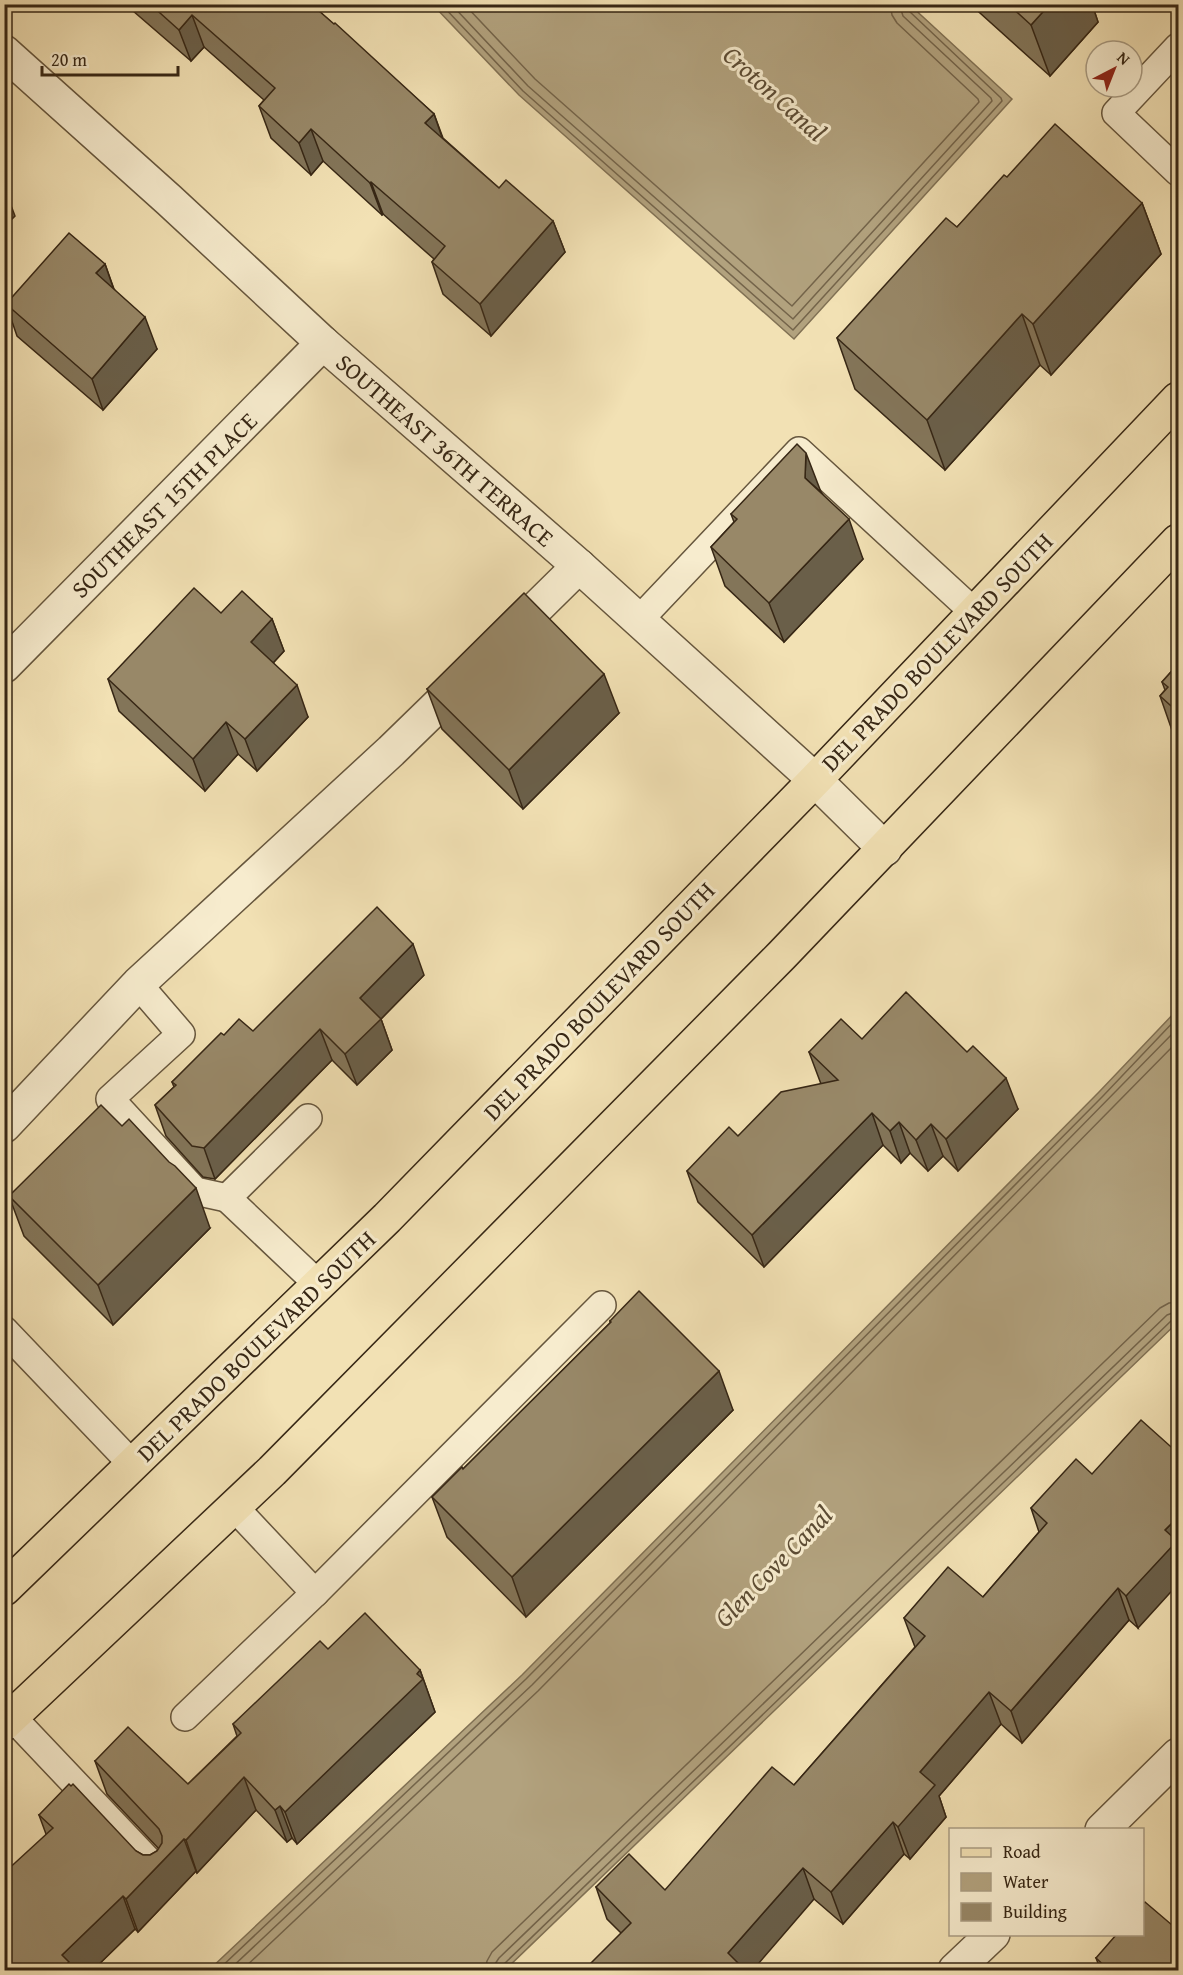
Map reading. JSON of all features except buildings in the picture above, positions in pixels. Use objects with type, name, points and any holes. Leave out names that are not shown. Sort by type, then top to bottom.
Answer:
[{"type":"main road","name":"DEL PRADO BOULEVARD SOUTH","points":[[4,1589],[319,1285],[815,780],[1179,399]]},
{"type":"main road","points":[[8,1720],[272,1471],[740,998],[1179,541]]},
{"type":"street","name":"SOUTHEAST 36TH TERRACE","points":[[4,52],[169,200],[323,343],[579,566],[815,780],[885,849]]},
{"type":"street","name":"SOUTHEAST 15TH PLACE","points":[[4,666],[323,343]]},
{"type":"street","points":[[4,1126],[138,984],[391,751],[579,566]]},
{"type":"street","points":[[1104,1828],[1179,1755]]},
{"type":"street","points":[[955,1971],[992,1936]]},
{"type":"lane","points":[[1179,46],[1116,113],[1179,172]]},
{"type":"lane","points":[[638,621],[799,450],[975,613]]},
{"type":"lane","points":[[138,984],[181,1034],[110,1100],[195,1191],[227,1198],[319,1285]]},
{"type":"lane","points":[[227,1198],[308,1118]]},
{"type":"lane","points":[[185,1718],[315,1593],[602,1305]]},
{"type":"lane","points":[[4,1330],[133,1465]]},
{"type":"lane","points":[[234,1507],[315,1593]]},
{"type":"lane","points":[[8,1720],[159,1872]]},
{"type":"water","name":"Croton Canal","points":[[433,5],[910,5],[1012,99],[794,339],[519,95]]},
{"type":"water","name":"Glen Cove Canal","points":[[1178,1009],[1178,1322],[505,1970],[209,1970],[522,1675],[1099,1092]]}]
